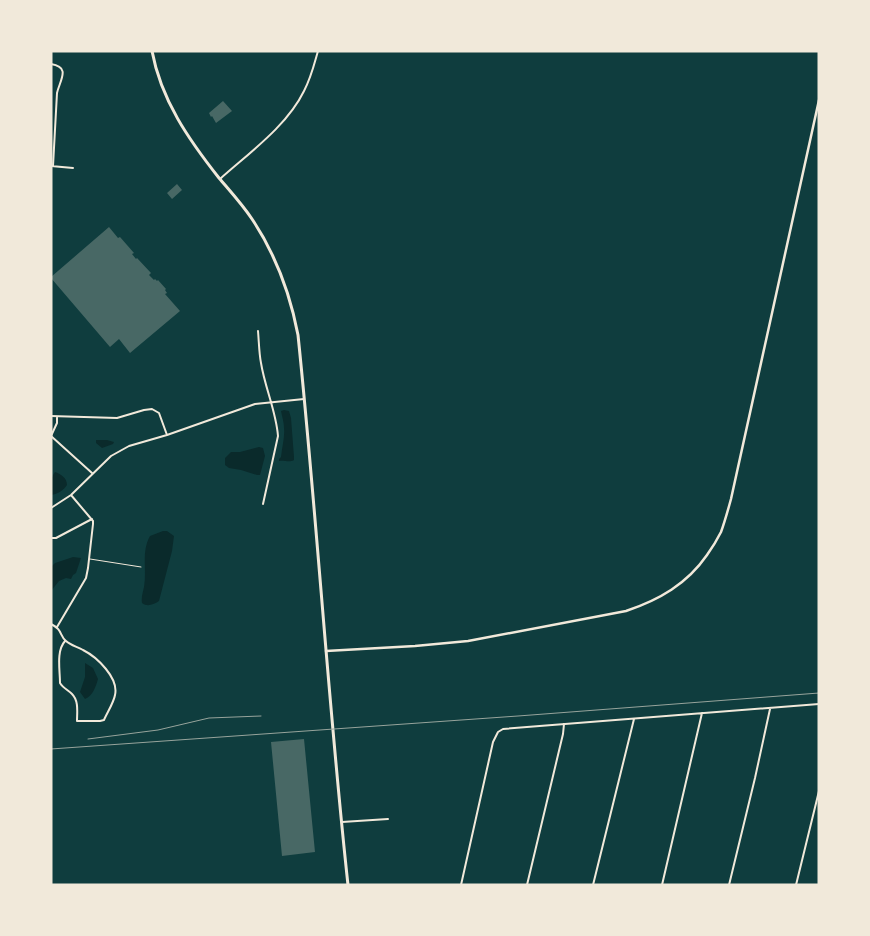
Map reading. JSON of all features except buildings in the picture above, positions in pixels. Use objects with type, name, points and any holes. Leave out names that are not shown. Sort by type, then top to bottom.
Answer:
[{"type":"main road","points":[[152,51],[163,92],[170,105],[188,137],[252,220],[268,246],[282,274],[291,303],[298,335],[348,885]]},
{"type":"street","points":[[220,179],[293,111],[311,76],[318,51]]},
{"type":"street","points":[[51,64],[58,65],[63,71],[57,93],[52,166],[73,168]]},
{"type":"street","points":[[51,92],[57,93]]},
{"type":"street","points":[[326,651],[468,641],[619,612],[641,606],[672,590],[701,563],[720,534],[728,513],[819,100]]},
{"type":"street","points":[[258,331],[260,362],[278,436],[263,504]]},
{"type":"street","points":[[51,508],[71,495],[111,456],[129,446],[167,435],[255,404],[304,399]]},
{"type":"street","points":[[51,416],[117,418],[152,409],[159,413],[167,435]]},
{"type":"street","points":[[57,416],[57,423],[51,436],[92,473]]},
{"type":"street","points":[[57,627],[86,578],[94,524],[92,519],[71,495]]},
{"type":"street","points":[[51,538],[56,538],[92,519]]},
{"type":"street","points":[[51,624],[59,629],[65,641],[85,651],[99,661],[114,680],[116,695],[104,720],[77,721],[76,698],[60,683],[60,651],[61,645],[65,641]]},
{"type":"street","points":[[460,885],[493,742],[498,732],[503,729],[509,727],[819,704]]},
{"type":"street","points":[[729,885],[770,708]]},
{"type":"street","points":[[662,885],[702,713]]},
{"type":"street","points":[[594,885],[634,719]]},
{"type":"street","points":[[527,885],[564,724]]},
{"type":"street","points":[[796,885],[819,791]]},
{"type":"street","points":[[342,822],[388,819]]},
{"type":"lane","points":[[90,559],[141,567]]},
{"type":"water","points":[[281,411],[289,411],[291,418],[294,460],[290,461],[279,461],[284,435]]},
{"type":"water","points":[[96,440],[114,442],[102,448],[96,443]]},
{"type":"water","points":[[259,447],[263,448],[265,456],[260,475],[229,468],[225,465],[225,458],[231,452],[240,452]]},
{"type":"water","points":[[55,472],[66,480],[67,485],[60,492],[51,495],[53,474]]},
{"type":"water","points":[[167,531],[174,536],[172,551],[159,601],[146,605],[142,603],[142,597],[145,581],[147,542],[150,536]]},
{"type":"water","points":[[73,557],[81,558],[76,573],[71,579],[66,578],[59,581],[51,591],[51,567],[55,563]]},
{"type":"water","points":[[85,663],[93,668],[98,679],[92,693],[85,699],[80,692],[85,677]]},
{"type":"railway","points":[[51,749],[819,693]]},
{"type":"railway","points":[[88,739],[158,730],[209,718],[261,716]]}]
